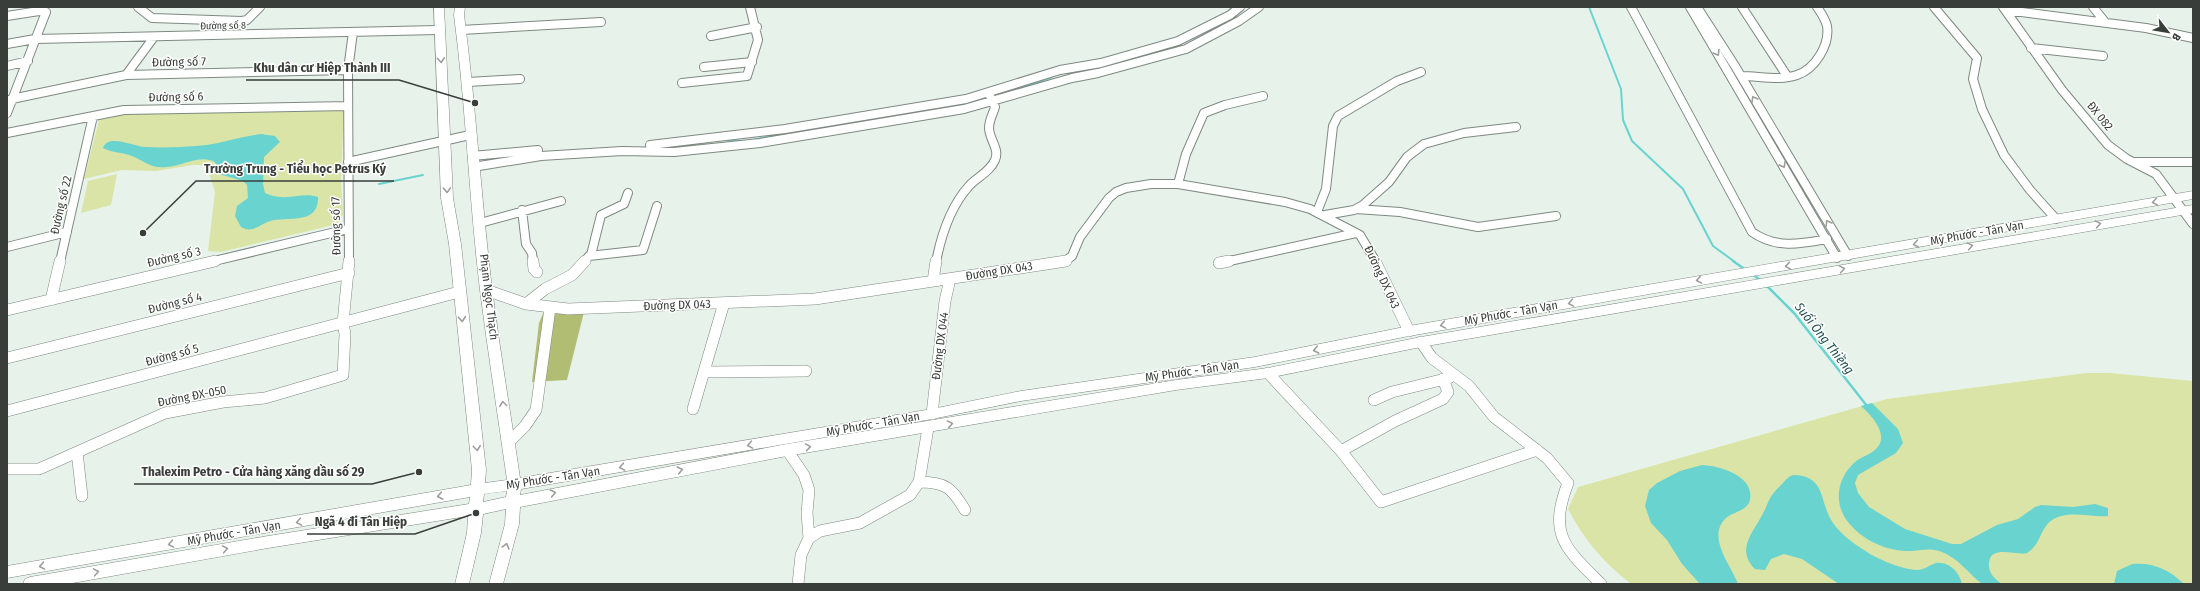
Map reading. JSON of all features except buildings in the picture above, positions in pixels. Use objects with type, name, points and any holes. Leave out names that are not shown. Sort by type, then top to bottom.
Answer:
[{"type":"main road","points":[[439,7],[447,198],[455,244],[459,292],[478,456],[479,489],[474,533],[462,584]]},
{"type":"main road","name":"Phạm Ngọc Thạch","points":[[460,7],[461,30],[468,82],[472,161],[480,222],[486,290],[514,484],[512,524],[496,584]]},
{"type":"main road","name":"Mỹ Phước - Tân Vạn","points":[[7,572],[479,489],[932,414],[1021,396],[1256,362],[1409,331],[1738,273],[1842,257],[2193,196]]},
{"type":"main road","name":"Mỹ Phước - Tân Vạn","points":[[30,584],[268,542],[476,509],[514,500],[787,450],[1176,386],[1268,373],[1421,342],[2188,210]]},
{"type":"street","points":[[138,7],[152,18],[242,21],[247,20],[260,7]]},
{"type":"street","points":[[682,83],[746,77],[758,47],[756,27],[750,7]]},
{"type":"street","points":[[472,161],[553,149],[664,145],[747,135],[966,99],[1060,70],[1101,62],[1178,41],[1230,15],[1240,7]]},
{"type":"street","points":[[472,161],[622,151],[666,152],[754,144],[964,109],[993,102],[1072,78],[1098,73],[1186,48],[1239,21],[1260,7]]},
{"type":"street","points":[[1632,7],[1752,232],[1765,241],[1779,245],[1827,240]]},
{"type":"street","points":[[1690,7],[1759,116],[1842,257]]},
{"type":"street","points":[[1698,7],[1742,76],[1759,116],[1827,240],[1842,257]]},
{"type":"street","points":[[1742,7],[1788,76]]},
{"type":"street","points":[[1742,76],[1797,76],[1810,66],[1826,43],[1828,34],[1825,19],[1816,7]]},
{"type":"street","points":[[1934,7],[1977,58],[1972,79],[1982,108],[2004,155],[2030,190],[2056,219]]},
{"type":"street","points":[[2094,7],[2105,22]]},
{"type":"street","points":[[2005,8],[2146,28],[2193,38]]},
{"type":"street","name":"ĐX 082","points":[[2005,8],[2031,48],[2108,145],[2156,174],[2188,210],[2193,224]]},
{"type":"street","points":[[7,16],[39,11],[46,12],[28,61],[10,100],[7,113]]},
{"type":"street","points":[[461,30],[601,22]]},
{"type":"street","points":[[712,36],[756,27]]},
{"type":"street","name":"Đường số 8","points":[[7,44],[35,39],[439,30]]},
{"type":"street","name":"Đường số 17","points":[[343,375],[345,334],[343,323],[349,273],[348,70],[352,32]]},
{"type":"street","points":[[126,76],[154,37]]},
{"type":"street","points":[[2031,48],[2103,56]]},
{"type":"street","points":[[7,66],[28,61]]},
{"type":"street","points":[[704,67],[752,62]]},
{"type":"street","name":"Đường số 7","points":[[10,100],[126,76],[348,70]]},
{"type":"street","points":[[1421,72],[1398,81],[1338,116],[1333,126],[1326,189],[1321,214],[1356,209],[1400,212],[1478,227],[1556,216]]},
{"type":"street","points":[[468,82],[520,79]]},
{"type":"street","points":[[933,281],[936,252],[950,216],[968,187],[987,170],[996,158],[996,149],[989,126],[995,110],[988,93]]},
{"type":"street","points":[[1178,184],[1186,154],[1204,113],[1225,105],[1264,96]]},
{"type":"street","name":"Đường số 6","points":[[7,133],[124,110],[348,106]]},
{"type":"street","name":"Đường số 22","points":[[51,300],[93,116]]},
{"type":"street","points":[[1356,209],[1388,184],[1406,158],[1418,148],[1430,142],[1477,131],[1516,127]]},
{"type":"street","points":[[348,160],[470,132]]},
{"type":"street","points":[[2134,162],[2193,162]]},
{"type":"street","name":"Đường DX 043","points":[[486,290],[526,304],[568,309],[815,299],[1064,262],[1072,256],[1084,231],[1109,198],[1116,192],[1138,186],[1178,184],[1284,202],[1321,214],[1356,232],[1368,244],[1409,331]]},
{"type":"street","points":[[526,304],[545,289],[572,275],[591,255],[601,215],[605,211],[622,206],[626,202],[628,193]]},
{"type":"street","points":[[480,222],[561,201]]},
{"type":"street","points":[[591,255],[643,250],[657,206]]},
{"type":"street","points":[[522,210],[526,244],[532,253],[534,269],[537,272]]},
{"type":"street","name":"Đường số 3","points":[[7,310],[348,229]]},
{"type":"street","points":[[7,246],[67,232]]},
{"type":"street","points":[[1220,262],[1356,232]]},
{"type":"street","name":"Đường số 4","points":[[7,358],[349,273]]},
{"type":"street","name":"Đường DX 044","points":[[932,414],[945,301],[950,279]]},
{"type":"street","name":"Đường số 5","points":[[7,411],[459,292]]},
{"type":"street","points":[[693,410],[724,303]]},
{"type":"street","points":[[509,442],[525,426],[536,410],[543,370],[550,308]]},
{"type":"street","points":[[1421,342],[1432,358],[1469,386],[1494,417],[1537,450],[1563,475],[1568,484],[1563,495],[1559,519],[1560,535],[1582,565],[1601,584]]},
{"type":"street","points":[[705,372],[806,371]]},
{"type":"street","points":[[1268,373],[1341,451],[1377,500],[1384,502],[1537,450]]},
{"type":"street","name":"Đường ĐX-050","points":[[7,469],[39,469],[165,413],[223,402],[265,398],[343,375]]},
{"type":"street","points":[[1374,400],[1392,392],[1457,376]]},
{"type":"street","points":[[1341,451],[1395,421],[1443,399],[1448,392],[1443,379]]},
{"type":"street","points":[[809,538],[820,531],[860,523],[910,495],[919,482],[928,428]]},
{"type":"street","points":[[787,450],[804,475],[809,490],[807,513],[809,538],[801,555],[798,584]]},
{"type":"street","points":[[77,452],[82,496]]},
{"type":"street","points":[[919,482],[946,484],[952,489],[965,510]]},
{"type":"green space","points":[[271,110],[344,111],[341,179],[343,215],[338,224],[221,252],[208,251],[215,192],[209,173],[202,165],[156,171],[122,170],[84,179],[99,120],[104,116],[118,114]]},
{"type":"green space","points":[[117,174],[111,205],[81,213],[88,181]]},
{"type":"green space","points":[[544,311],[584,312],[567,380],[532,382],[539,323]]},
{"type":"green space","points":[[2086,373],[2110,373],[2193,381],[2193,584],[1631,584],[1612,568],[1595,550],[1581,531],[1568,509],[1578,487],[1887,399]]},
{"type":"water","points":[[261,134],[275,136],[280,142],[264,157],[263,184],[265,193],[280,197],[306,195],[318,197],[317,206],[313,212],[307,216],[270,221],[253,229],[245,229],[241,227],[235,216],[237,206],[248,198],[247,185],[243,181],[219,174],[215,162],[204,159],[173,166],[156,167],[129,155],[103,148],[106,144],[116,141],[145,147],[199,146]]},
{"type":"water","points":[[1872,403],[1898,429],[1903,443],[1896,453],[1858,475],[1855,483],[1858,493],[1869,507],[1905,529],[1952,544],[1961,544],[1997,525],[2018,519],[2035,507],[2041,505],[2073,507],[2095,504],[2108,508],[2108,516],[2067,515],[2059,517],[2052,520],[2046,526],[2037,543],[2027,553],[1999,552],[1994,554],[1991,557],[1989,567],[1991,573],[2002,584],[1982,584],[1953,558],[1942,552],[1931,550],[1894,550],[1877,544],[1861,535],[1848,522],[1843,515],[1839,499],[1839,491],[1844,475],[1857,460],[1875,450],[1881,439],[1881,433],[1878,426],[1861,406]]},
{"type":"water","points":[[1702,465],[1728,471],[1743,480],[1748,486],[1750,494],[1749,503],[1741,510],[1726,518],[1720,526],[1718,534],[1722,551],[1738,584],[1700,584],[1682,564],[1667,540],[1651,523],[1645,506],[1649,490],[1657,483],[1680,471]]},
{"type":"water","points":[[1794,475],[1812,480],[1817,485],[1833,523],[1845,536],[1865,551],[1886,562],[1916,570],[1936,563],[1945,564],[1956,572],[1962,584],[1839,584],[1802,559],[1784,554],[1771,559],[1765,570],[1755,569],[1749,562],[1746,549],[1750,536],[1771,497],[1787,478]]},
{"type":"water","points":[[2132,564],[2153,565],[2172,574],[2184,584],[2114,584],[2117,571]]},
{"type":"waterway","name":"Suối Ông Thiềng","points":[[1589,7],[1621,89],[1623,120],[1632,141],[1683,189],[1713,246],[1735,262]]},
{"type":"waterway","points":[[1019,89],[1052,77]]},
{"type":"waterway","points":[[992,96],[1003,94]]},
{"type":"waterway","points":[[897,116],[907,113]]},
{"type":"waterway","points":[[829,126],[888,118]]},
{"type":"waterway","points":[[753,140],[779,134]]},
{"type":"waterway","points":[[725,140],[742,141]]},
{"type":"waterway","points":[[488,159],[502,157]]},
{"type":"waterway","points":[[379,184],[423,175]]},
{"type":"waterway","name":"Suối Ông Thiềng","points":[[1733,261],[1746,270]]},
{"type":"waterway","name":"Suối Ông Thiềng","points":[[1752,274],[1760,280]]},
{"type":"waterway","name":"Suối Ông Thiềng","points":[[1766,285],[1794,313],[1867,406]]},
{"type":"place","name":"Khu dân cư Hiệp Thành III","points":[[475,103]]},
{"type":"place","name":"Trường Trung - Tiểu học Petrus Ký","points":[[143,233]]},
{"type":"place","name":"Thalexim Petro - Cửa hàng xăng dầu số 29","points":[[419,472]]},
{"type":"place","name":"Ngã 4 đi Tân Hiệp","points":[[476,513]]}]
